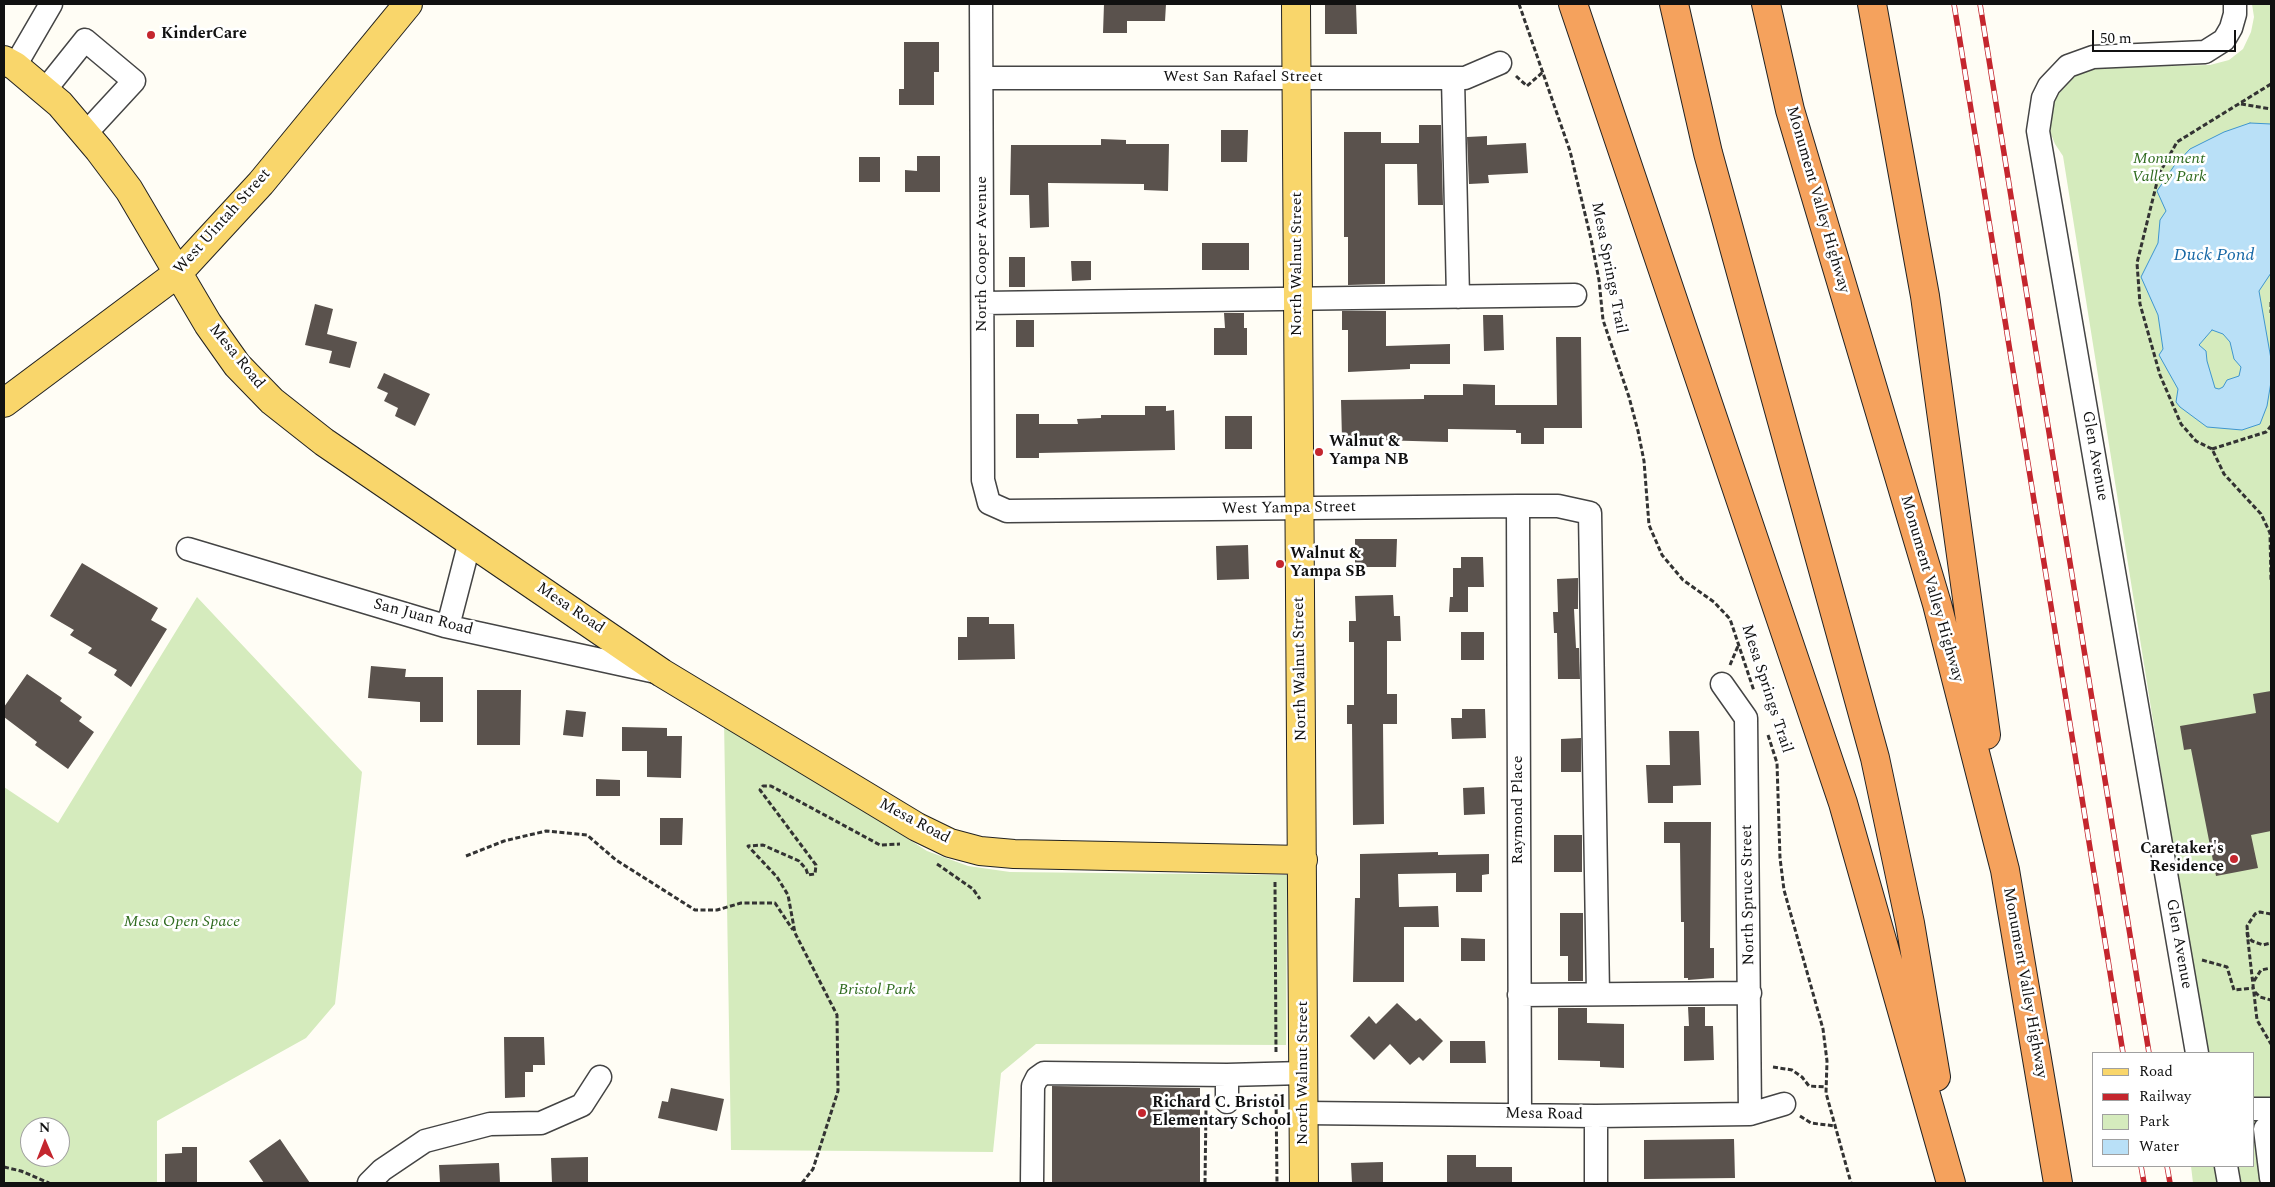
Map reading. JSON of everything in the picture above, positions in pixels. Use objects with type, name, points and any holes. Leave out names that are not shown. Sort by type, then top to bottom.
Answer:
[{"type":"highway","points":[[1572,4],[1843,803],[1951,1183]]},
{"type":"highway","points":[[1674,4],[1708,153],[1875,758],[1910,923],[1954,1183]]},
{"type":"highway","name":"Monument Valley Highway","points":[[1766,4],[1790,110],[1937,604],[2005,870],[2058,1183]]},
{"type":"highway","points":[[1872,4],[1924,296],[2005,870]]},
{"type":"main road","name":"West Uintah Street","points":[[4,403],[178,273],[261,183],[408,4]]},
{"type":"main road","name":"North Walnut Street","points":[[1296,4],[1304,1183]]},
{"type":"main road","name":"Mesa Road","points":[[9,63],[45,90],[86,133],[129,190],[208,324],[237,365],[272,400],[324,442],[662,673],[917,827],[950,843],[980,851],[1014,854],[1303,860]]},
{"type":"street","points":[[9,63],[51,4]]},
{"type":"street","name":"North Cooper Avenue","points":[[981,4],[983,78],[982,480],[989,503]]},
{"type":"street","name":"Glen Avenue","points":[[2196,1052],[2038,131],[2043,98],[2049,86],[2068,66],[2093,57],[2205,52],[2224,40],[2231,28],[2235,14],[2235,4]]},
{"type":"street","points":[[45,90],[85,40],[134,81],[86,133]]},
{"type":"street","name":"West San Rafael Street","points":[[983,78],[1453,79],[1465,78],[1500,63]]},
{"type":"street","points":[[1453,79],[1458,296]]},
{"type":"street","points":[[983,303],[1575,295]]},
{"type":"street","name":"West Yampa Street","points":[[989,503],[1007,511],[1558,506],[1590,513],[1598,994]]},
{"type":"street","name":"Raymond Place","points":[[1518,506],[1520,1114]]},
{"type":"street","points":[[448,626],[470,541]]},
{"type":"street","name":"San Juan Road","points":[[188,550],[448,626],[662,673]]},
{"type":"street","name":"North Spruce Street","points":[[1722,684],[1746,718],[1750,1114]]},
{"type":"street","points":[[1519,995],[1750,993]]},
{"type":"street","points":[[1032,1183],[1033,1086],[1037,1078],[1044,1073],[1303,1074]]},
{"type":"street","points":[[1217,1075],[1227,1102]]},
{"type":"street","points":[[369,1183],[382,1170],[425,1141],[490,1124],[541,1123],[582,1105],[600,1076]]},
{"type":"street","name":"Mesa Road","points":[[1304,1112],[1596,1116],[1750,1114],[1784,1104]]},
{"type":"street","points":[[2255,1110],[2268,1119],[2271,1178]]},
{"type":"street","points":[[1596,1116],[1596,1183]]},
{"type":"street","points":[[2226,1167],[2229,1183]]},
{"type":"path","name":"Mesa Springs Trail","points":[[1519,4],[1570,151],[1591,239],[1599,280],[1603,320],[1629,396],[1638,431],[1644,461],[1649,525],[1662,555],[1683,580],[1714,602],[1730,620],[1756,700]]},
{"type":"path","points":[[1500,63],[1527,86],[1543,72]]},
{"type":"path","points":[[2271,84],[2177,142],[2159,174],[2137,263],[2140,304],[2160,376],[2180,424],[2196,441],[2212,449],[2224,474],[2261,514],[2270,533],[2271,581]]},
{"type":"path","points":[[2241,104],[2271,109]]},
{"type":"path","points":[[2271,302],[2271,313]]},
{"type":"path","points":[[2212,449],[2266,432],[2271,426]]},
{"type":"path","name":"Mesa Springs Trail","points":[[1765,727],[1777,763],[1780,858],[1784,890],[1823,1029],[1827,1061],[1826,1087],[1851,1183]]},
{"type":"path","points":[[795,933],[788,895],[777,877],[748,846],[763,845],[799,861],[806,869],[808,875],[815,874],[816,865],[760,790],[763,786],[771,786],[880,845],[907,844]]},
{"type":"path","points":[[466,856],[504,841],[546,830],[587,835],[616,860],[695,910],[717,910],[741,903],[775,903],[795,933],[836,1014],[838,1091],[813,1169],[802,1183]]},
{"type":"path","points":[[932,861],[972,888],[980,899]]},
{"type":"path","points":[[1275,880],[1276,1056]]},
{"type":"path","points":[[2271,914],[2260,912],[2255,914],[2248,922],[2247,932],[2257,1020],[2271,1044]]},
{"type":"path","points":[[2247,932],[2252,941],[2258,944],[2271,944]]},
{"type":"path","points":[[2179,950],[2226,967],[2234,990],[2254,988]]},
{"type":"path","points":[[2271,968],[2261,970],[2253,982],[2254,988],[2260,997],[2271,1000]]},
{"type":"path","points":[[1773,1068],[1792,1070],[1802,1077],[1809,1086],[1826,1087]]},
{"type":"path","points":[[1205,1183],[1217,1075]]},
{"type":"path","points":[[1276,1091],[1277,1183]]},
{"type":"path","points":[[1784,1104],[1811,1123],[1835,1126]]},
{"type":"path","points":[[4,1167],[21,1171],[49,1183]]},
{"type":"green space","name":"Monument Valley Park","points":[[2252,4],[2271,4],[2271,1183],[2193,1183],[2191,1167],[2255,1167],[2255,1052],[2206,1052],[2063,156],[2055,144],[2049,129],[2054,99],[2075,76],[2093,68],[2210,65],[2229,60],[2243,49],[2251,32],[2254,17]]},
{"type":"green space","name":"Mesa Open Space","points":[[197,597],[362,772],[335,1004],[306,1038],[157,1121],[157,1183],[4,1183],[4,787],[58,823]]},
{"type":"green space","name":"Bristol Park","points":[[724,720],[927,851],[968,866],[1010,872],[1287,875],[1286,1045],[1036,1044],[1001,1073],[993,1152],[731,1150]]},
{"type":"water","name":"Duck Pond","points":[[2250,123],[2271,124],[2271,273],[2259,291],[2271,359],[2271,382],[2267,406],[2260,424],[2242,430],[2207,427],[2176,402],[2178,389],[2159,355],[2163,349],[2158,315],[2141,277],[2158,243],[2160,220],[2166,211],[2157,191],[2174,166],[2190,149],[2224,132]],"holes":[[[2212,330],[2223,334],[2230,342],[2234,359],[2241,367],[2239,376],[2227,380],[2223,387],[2219,389],[2215,388],[2206,351],[2199,345]]]},
{"type":"building","points":[[1104,4],[1166,4],[1165,21],[1127,21],[1127,33],[1103,33]]},
{"type":"building","points":[[1325,4],[1356,4],[1357,34],[1325,34]]},
{"type":"building","points":[[904,42],[939,42],[939,72],[934,72],[934,105],[899,105],[899,89],[904,89]]},
{"type":"building","points":[[1419,125],[1441,125],[1443,205],[1418,205],[1417,164],[1385,164],[1385,284],[1348,285],[1348,237],[1344,237],[1344,132],[1381,132],[1381,143],[1419,143]]},
{"type":"building","points":[[1221,130],[1248,130],[1247,162],[1221,162]]},
{"type":"building","points":[[1487,136],[1487,145],[1526,143],[1528,173],[1488,175],[1489,183],[1469,184],[1467,137]]},
{"type":"building","points":[[1101,139],[1126,140],[1126,144],[1169,144],[1168,191],[1144,190],[1144,184],[1048,183],[1049,227],[1030,228],[1029,195],[1010,195],[1011,145],[1101,145]]},
{"type":"building","points":[[917,156],[940,156],[940,192],[905,192],[905,170],[917,171]]},
{"type":"building","points":[[859,157],[880,157],[880,182],[859,182]]},
{"type":"building","points":[[1202,243],[1249,243],[1249,270],[1202,270]]},
{"type":"building","points":[[1009,257],[1025,257],[1025,287],[1009,287]]},
{"type":"building","points":[[1071,261],[1091,261],[1091,280],[1072,281]]},
{"type":"building","points":[[315,304],[333,309],[327,334],[357,342],[350,368],[329,363],[332,351],[305,345]]},
{"type":"building","points":[[1342,311],[1386,311],[1386,346],[1450,344],[1450,364],[1410,364],[1410,369],[1348,372],[1348,330],[1342,330]]},
{"type":"building","points":[[1224,313],[1244,313],[1244,328],[1247,328],[1247,355],[1214,355],[1214,328],[1225,328]]},
{"type":"building","points":[[1483,315],[1503,315],[1504,350],[1484,351]]},
{"type":"building","points":[[1016,320],[1034,320],[1034,347],[1016,347]]},
{"type":"building","points":[[1556,337],[1581,337],[1582,428],[1544,428],[1544,444],[1521,444],[1521,433],[1516,433],[1516,430],[1448,429],[1448,442],[1342,439],[1341,400],[1424,399],[1424,395],[1463,395],[1463,384],[1495,385],[1495,405],[1557,405]]},
{"type":"building","points":[[384,373],[430,394],[415,426],[395,416],[398,408],[384,401],[388,393],[377,388]]},
{"type":"building","points":[[1145,406],[1166,406],[1166,411],[1174,410],[1175,450],[1039,453],[1039,458],[1016,458],[1016,414],[1039,414],[1039,424],[1078,424],[1077,419],[1101,418],[1101,415],[1145,415]]},
{"type":"building","points":[[1225,416],[1252,416],[1252,449],[1225,449]]},
{"type":"building","points":[[1355,539],[1397,539],[1396,567],[1355,567]]},
{"type":"building","points":[[1248,545],[1249,579],[1217,580],[1216,546]]},
{"type":"building","points":[[1461,557],[1483,557],[1484,587],[1468,587],[1468,612],[1449,612],[1450,597],[1453,597],[1453,568],[1461,568]]},
{"type":"building","points":[[82,563],[158,608],[151,620],[167,629],[131,687],[114,675],[117,670],[88,653],[92,648],[70,635],[74,630],[50,616]]},
{"type":"building","points":[[1578,578],[1578,609],[1574,609],[1576,648],[1579,648],[1580,679],[1558,679],[1557,633],[1554,633],[1553,612],[1558,612],[1557,579]]},
{"type":"building","points":[[1393,595],[1394,616],[1400,616],[1401,641],[1387,641],[1387,694],[1397,694],[1397,724],[1383,724],[1384,824],[1353,825],[1352,724],[1347,724],[1347,705],[1354,705],[1354,642],[1349,642],[1349,621],[1356,621],[1355,596]]},
{"type":"building","points":[[967,617],[989,617],[989,624],[1014,624],[1015,659],[958,660],[958,637],[967,637]]},
{"type":"building","points":[[1461,632],[1484,632],[1484,660],[1461,660]]},
{"type":"building","points":[[371,666],[406,669],[405,677],[443,677],[443,722],[420,722],[420,702],[368,698]]},
{"type":"building","points":[[27,674],[62,698],[60,701],[82,717],[79,721],[94,732],[68,769],[35,745],[37,742],[4,717],[4,707]]},
{"type":"building","points":[[477,690],[521,690],[520,745],[477,745]]},
{"type":"building","points":[[2271,691],[2271,831],[2251,835],[2258,868],[2216,876],[2191,749],[2184,750],[2180,726],[2256,713],[2253,694]]},
{"type":"building","points":[[1462,709],[1485,709],[1486,738],[1452,739],[1451,718],[1462,718]]},
{"type":"building","points":[[566,710],[586,712],[583,737],[563,735]]},
{"type":"building","points":[[622,727],[667,728],[667,736],[682,736],[681,778],[647,777],[647,751],[622,751]]},
{"type":"building","points":[[1669,731],[1699,731],[1701,785],[1673,786],[1673,803],[1648,803],[1646,765],[1670,765]]},
{"type":"building","points":[[1581,738],[1581,772],[1561,772],[1561,739]]},
{"type":"building","points":[[596,779],[620,780],[620,796],[596,796]]},
{"type":"building","points":[[1484,787],[1485,814],[1464,815],[1463,788]]},
{"type":"building","points":[[660,818],[683,818],[682,845],[660,845]]},
{"type":"building","points":[[1664,822],[1711,822],[1710,948],[1714,948],[1714,978],[1688,980],[1688,978],[1684,978],[1684,922],[1681,922],[1680,843],[1664,843]]},
{"type":"building","points":[[1554,835],[1582,835],[1582,872],[1554,872]]},
{"type":"building","points":[[1438,852],[1438,855],[1489,854],[1489,874],[1482,875],[1482,892],[1456,892],[1456,873],[1398,874],[1399,907],[1438,906],[1439,927],[1404,927],[1404,982],[1353,982],[1355,898],[1360,898],[1360,854]]},
{"type":"building","points":[[1560,913],[1583,913],[1583,981],[1568,981],[1568,956],[1560,956]]},
{"type":"building","points":[[1461,938],[1485,939],[1485,961],[1461,961]]},
{"type":"building","points":[[1397,1003],[1416,1021],[1420,1018],[1443,1041],[1423,1061],[1419,1057],[1410,1065],[1390,1044],[1374,1060],[1350,1036],[1369,1016],[1376,1024]]},
{"type":"building","points":[[1688,1007],[1705,1007],[1705,1026],[1713,1026],[1714,1060],[1684,1061],[1684,1026],[1689,1026]]},
{"type":"building","points":[[1558,1008],[1587,1008],[1587,1023],[1624,1024],[1624,1068],[1600,1067],[1600,1061],[1558,1060]]},
{"type":"building","points":[[504,1037],[544,1037],[545,1065],[533,1065],[533,1072],[525,1072],[525,1097],[505,1098]]},
{"type":"building","points":[[1450,1041],[1485,1041],[1486,1063],[1450,1063]]},
{"type":"building","name":"Richard C. Bristol Elementary School","points":[[1052,1086],[1200,1088],[1200,1183],[1052,1183]]},
{"type":"building","points":[[671,1088],[724,1099],[717,1131],[658,1118],[662,1101],[668,1102]]},
{"type":"building","points":[[280,1139],[310,1183],[264,1183],[249,1161]]},
{"type":"building","points":[[1734,1139],[1735,1178],[1644,1179],[1644,1140]]},
{"type":"building","points":[[182,1147],[197,1147],[197,1183],[165,1183],[165,1154],[182,1153]]},
{"type":"building","points":[[1447,1155],[1476,1155],[1476,1167],[1512,1167],[1512,1183],[1447,1183]]},
{"type":"building","points":[[588,1157],[588,1183],[552,1183],[551,1158]]},
{"type":"building","points":[[1383,1162],[1383,1183],[1352,1183],[1351,1163]]},
{"type":"building","points":[[499,1163],[500,1183],[440,1183],[439,1165]]},
{"type":"railway","points":[[1954,4],[2123,1052]]},
{"type":"railway","points":[[1980,4],[2149,1052]]},
{"type":"railway","points":[[2141,1167],[2144,1183]]},
{"type":"railway","points":[[2167,1167],[2170,1183]]},
{"type":"place","name":"KinderCare","points":[[151,35]]},
{"type":"place","name":"Walnut & Yampa NB","points":[[1319,452]]},
{"type":"place","name":"Walnut & Yampa SB","points":[[1280,564]]},
{"type":"place","name":"Caretaker's Residence","points":[[2234,859]]},
{"type":"place","name":"Richard C. Bristol Elementary School","points":[[1142,1113]]}]
